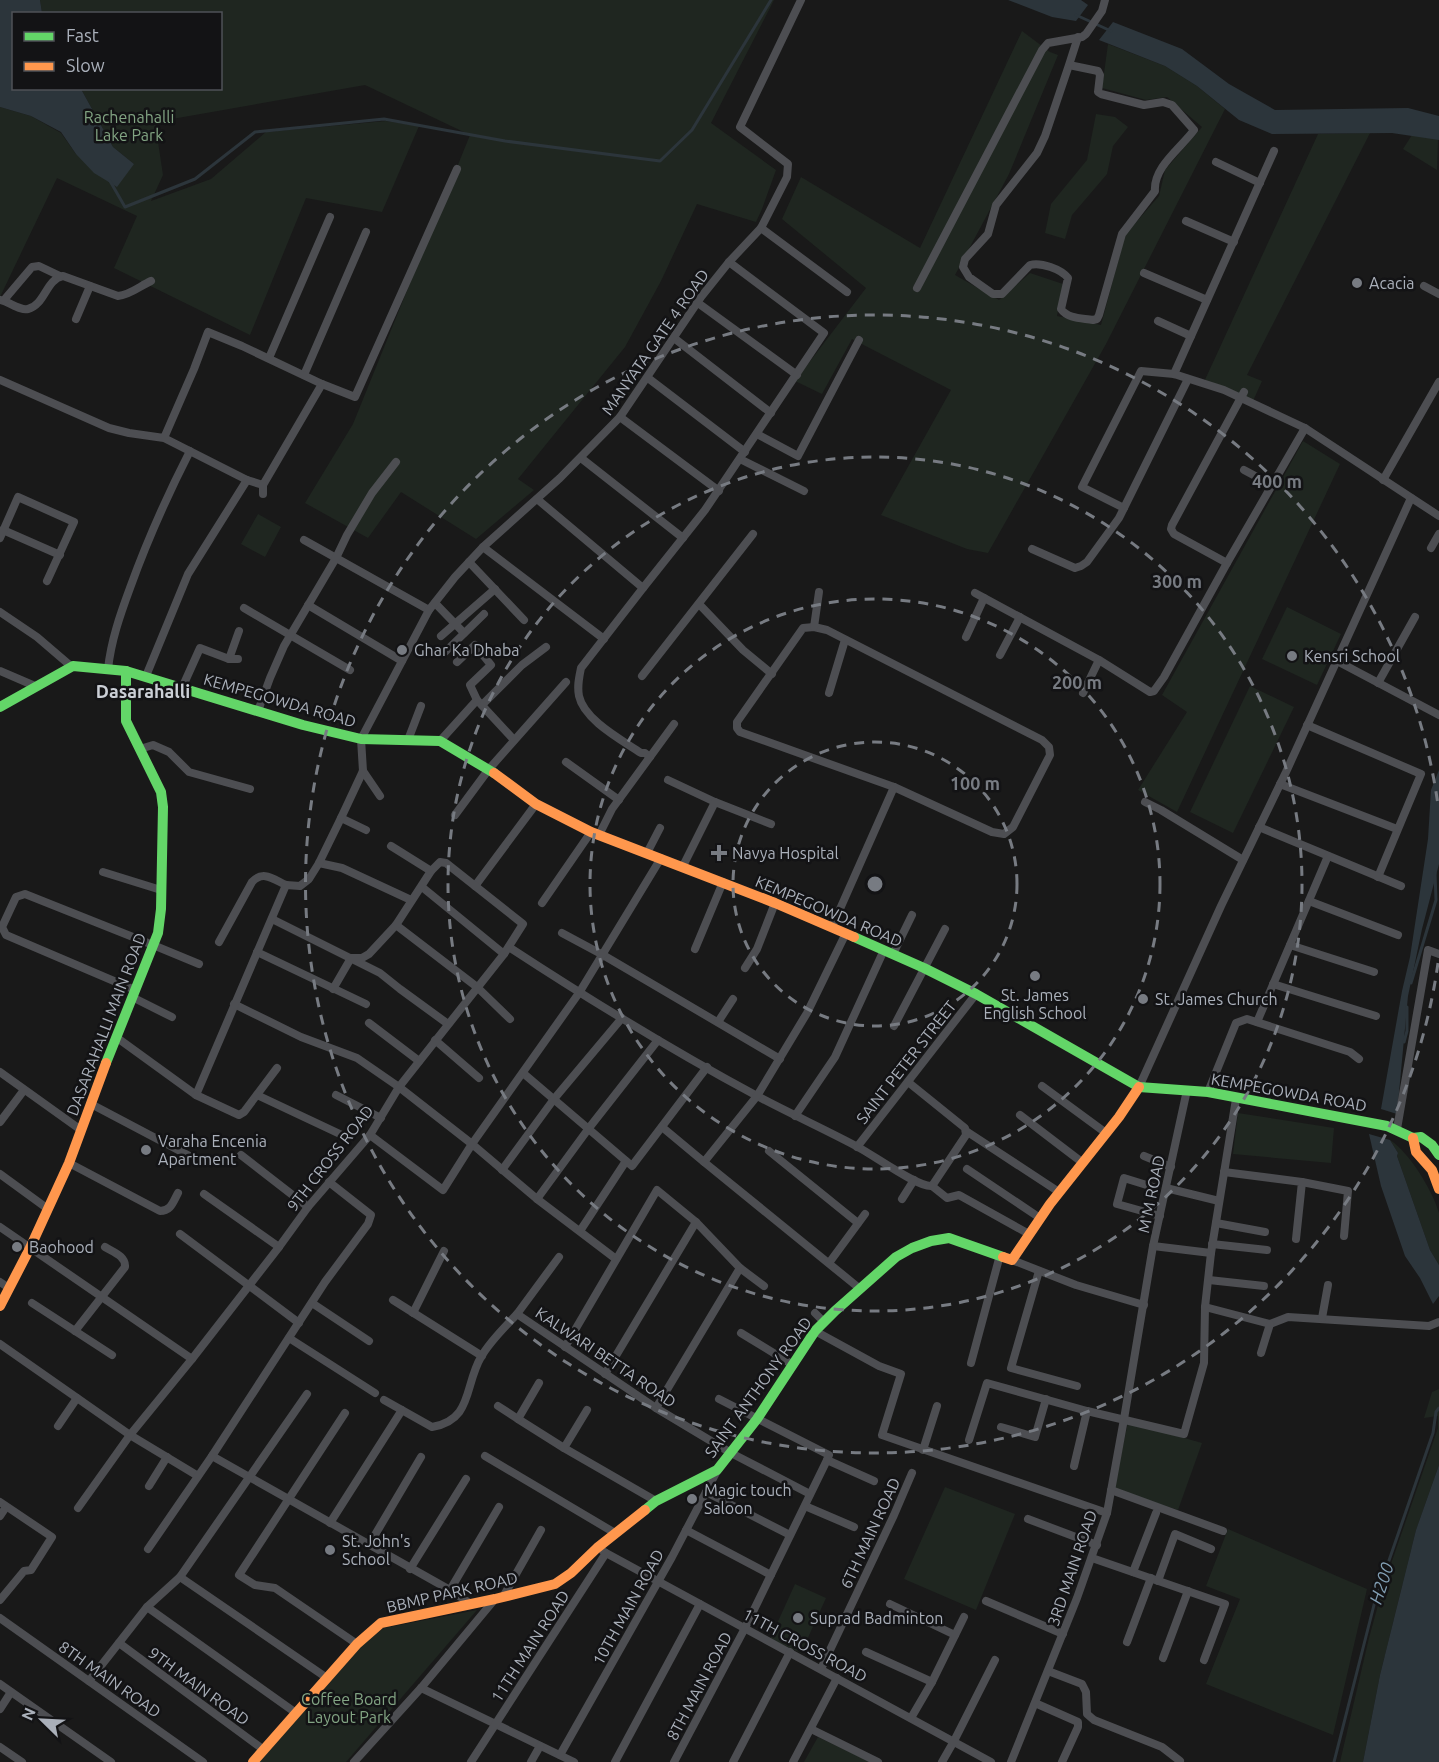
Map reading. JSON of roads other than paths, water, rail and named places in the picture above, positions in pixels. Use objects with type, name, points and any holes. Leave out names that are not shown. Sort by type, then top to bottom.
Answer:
[{"type":"street","name":"MANYATA GATE 4 ROAD","points":[[361,739],[432,606],[454,577],[501,529],[581,458],[620,417],[698,303],[729,262],[761,228],[788,177],[788,164],[740,127],[801,0]]},
{"type":"street","points":[[1069,65],[1098,71],[1100,75],[1098,92],[1101,94],[1144,105],[1163,102],[1172,105],[1194,130],[1159,171],[1155,191],[1122,234],[1096,320],[1070,317],[1063,313],[1061,309],[1068,278],[1064,273],[1036,264],[1030,265],[1002,294],[993,294],[969,277],[963,267],[965,260],[988,234],[996,205],[1037,153],[1069,65],[1082,36],[1102,11],[1105,0]]},
{"type":"street","points":[[917,288],[1037,58],[1048,43],[1082,36]]},
{"type":"street","points":[[1174,374],[1274,151]]},
{"type":"street","points":[[1216,162],[1260,183]]},
{"type":"street","points":[[164,438],[208,332],[355,398],[457,169]]},
{"type":"street","points":[[268,358],[330,217]]},
{"type":"street","points":[[1186,220],[1234,242]]},
{"type":"street","points":[[761,228],[847,292]]},
{"type":"street","points":[[304,375],[366,232]]},
{"type":"street","points":[[651,757],[641,753],[602,726],[585,710],[579,698],[578,684],[581,668],[719,491],[824,333],[729,262]]},
{"type":"street","points":[[60,276],[30,309],[25,310],[2,300],[32,267],[39,266],[60,276],[118,296],[125,296],[151,281]]},
{"type":"street","points":[[1144,273],[1207,300]]},
{"type":"street","points":[[75,319],[90,286]]},
{"type":"street","points":[[1424,286],[1439,294]]},
{"type":"street","points":[[698,303],[796,375]]},
{"type":"street","points":[[1158,321],[1191,336]]},
{"type":"street","points":[[674,338],[771,413]]},
{"type":"street","points":[[757,434],[798,456],[859,340]]},
{"type":"street","points":[[1124,508],[1082,487],[1141,371],[1174,374],[1242,395],[1305,428],[1438,514]]},
{"type":"street","points":[[648,378],[743,456],[804,491]]},
{"type":"street","points":[[1032,549],[1075,568],[1087,562],[1119,518],[1188,379]]},
{"type":"street","points":[[0,380],[119,431],[164,438],[247,480],[263,485]]},
{"type":"street","points":[[1383,480],[1439,382]]},
{"type":"street","points":[[263,494],[263,485],[322,384]]},
{"type":"street","points":[[1227,563],[1174,534],[1171,529],[1242,395]]},
{"type":"street","points":[[620,417],[719,491]]},
{"type":"street","points":[[975,593],[1099,660],[1150,692],[1154,691],[1305,428]]},
{"type":"street","points":[[108,669],[110,651],[120,615],[164,503],[190,451]]},
{"type":"street","points":[[581,458],[683,538]]},
{"type":"street","points":[[258,711],[290,635],[372,493],[396,462]]},
{"type":"street","points":[[1244,470],[1272,485]]},
{"type":"street","points":[[146,676],[188,574],[247,480]]},
{"type":"street","points":[[47,581],[60,555],[74,522],[18,497],[1,535],[60,555]]},
{"type":"street","points":[[1012,1260],[1059,1192],[1139,1087],[1411,498]]},
{"type":"street","points":[[537,499],[643,588]]},
{"type":"street","points":[[642,676],[753,534]]},
{"type":"street","points":[[1431,548],[1439,534]]},
{"type":"street","points":[[304,540],[432,606],[464,633]]},
{"type":"street","points":[[483,547],[604,639]]},
{"type":"street","points":[[469,562],[525,620]]},
{"type":"street","points":[[441,636],[495,589]]},
{"type":"street","points":[[814,627],[819,592]]},
{"type":"street","points":[[966,637],[984,598]]},
{"type":"street","points":[[699,604],[743,650],[772,674]]},
{"type":"street","points":[[308,605],[402,661]]},
{"type":"street","points":[[243,608],[350,670]]},
{"type":"street","points":[[0,612],[37,637],[72,667],[0,706]]},
{"type":"street","points":[[444,653],[484,614]]},
{"type":"street","points":[[1000,655],[1020,617]]},
{"type":"street","points":[[1378,683],[1415,617]]},
{"type":"street","points":[[814,627],[827,630],[845,640],[1042,740],[1049,747],[1050,755],[1013,828],[1004,834],[992,832],[894,788],[740,732],[736,728],[737,722],[803,628],[814,627]]},
{"type":"street","points":[[229,659],[239,631]]},
{"type":"street","points":[[829,693],[845,640]]},
{"type":"street","points":[[457,662],[475,645],[491,665],[470,685],[479,702],[514,740]]},
{"type":"street","points":[[440,741],[479,702],[546,647]]},
{"type":"street","points":[[182,687],[200,648],[229,659],[238,659]]},
{"type":"street","points":[[1083,693],[1099,660]]},
{"type":"street","points":[[1337,661],[1439,715]]},
{"type":"street","name":"KEMPEGOWDA ROAD","points":[[72,667],[126,671],[303,725],[361,739],[440,741],[489,769],[536,804],[595,833],[775,903],[924,968],[976,994],[1139,1087],[1208,1092],[1392,1127],[1413,1138],[1421,1137],[1432,1144],[1439,1155]]},
{"type":"street","points":[[0,671],[35,686]]},
{"type":"street","name":"DASARAHALLI MAIN ROAD","points":[[0,1306],[4,1285],[30,1248],[69,1162],[158,933],[163,807],[161,792],[126,721],[126,671]]},
{"type":"street","points":[[455,815],[489,769],[566,682]]},
{"type":"street","points":[[408,740],[421,706]]},
{"type":"street","points":[[542,903],[674,724]]},
{"type":"street","points":[[1307,725],[1421,774],[1378,877]]},
{"type":"street","points":[[219,942],[257,876],[262,875],[286,885],[300,886],[309,879],[320,863],[363,771],[361,739]]},
{"type":"street","points":[[140,749],[153,745],[169,752],[189,772],[250,789]]},
{"type":"street","points":[[566,762],[619,800]]},
{"type":"street","points":[[363,771],[380,796]]},
{"type":"street","points":[[668,780],[771,824]]},
{"type":"street","points":[[1280,783],[1397,829]]},
{"type":"street","points":[[832,927],[894,788]]},
{"type":"street","points":[[683,866],[715,802]]},
{"type":"street","points":[[1145,802],[1243,860]]},
{"type":"street","points":[[351,957],[362,958],[369,954],[396,925],[431,872],[443,862],[475,886],[536,804]]},
{"type":"street","points":[[341,818],[366,830]]},
{"type":"street","points":[[1259,827],[1401,886]]},
{"type":"street","points":[[647,854],[660,828]]},
{"type":"street","points":[[391,846],[431,872]]},
{"type":"street","points":[[1257,1022],[1328,856]]},
{"type":"street","points":[[370,1134],[443,1190],[472,1144],[579,993],[661,858]]},
{"type":"street","points":[[320,863],[342,868],[411,900]]},
{"type":"street","points":[[103,872],[161,890]]},
{"type":"street","points":[[695,949],[723,882]]},
{"type":"street","points":[[196,1095],[286,885]]},
{"type":"street","name":"9TH CROSS ROAD","points":[[78,1508],[130,1435],[192,1359],[308,1207],[370,1134],[399,1087],[506,950],[523,924],[475,886]]},
{"type":"street","points":[[422,887],[506,950],[658,1040],[925,1186],[932,1186],[947,1198],[959,1195],[1029,1234]]},
{"type":"street","points":[[172,1017],[133,993],[6,935],[2,927],[16,897],[25,894],[199,964]]},
{"type":"street","points":[[1309,901],[1398,935]]},
{"type":"street","points":[[745,968],[757,949],[775,903]]},
{"type":"street","points":[[795,1116],[835,1057],[888,952],[912,915]]},
{"type":"street","points":[[272,919],[380,973],[448,1024]]},
{"type":"street","points":[[396,925],[477,987],[510,1019]]},
{"type":"street","points":[[894,1026],[945,929]]},
{"type":"street","points":[[562,933],[780,1059]]},
{"type":"street","points":[[704,1162],[757,1096],[780,1059],[807,1013],[846,933]]},
{"type":"street","points":[[1290,945],[1374,972]]},
{"type":"street","points":[[1392,1127],[1428,950],[1439,954]]},
{"type":"street","points":[[257,952],[366,1004]]},
{"type":"street","points":[[333,989],[351,957]]},
{"type":"street","points":[[1273,984],[1376,1016]]},
{"type":"street","name":"SAINT PETER STREET","points":[[857,1147],[976,994]]},
{"type":"street","points":[[718,1022],[733,999]]},
{"type":"street","points":[[234,1004],[301,1037],[357,1058],[399,1087],[537,1199],[616,1259]]},
{"type":"street","points":[[502,1170],[554,1099],[622,1018]]},
{"type":"street","points":[[1208,1092],[1236,1023],[1247,1019],[1350,1052],[1359,1059]]},
{"type":"street","points":[[369,1023],[419,1061]]},
{"type":"street","points":[[116,1037],[196,1095],[239,1115],[244,1112],[277,1068]]},
{"type":"street","points":[[435,1040],[479,1078]]},
{"type":"street","points":[[537,1199],[658,1040]]},
{"type":"street","points":[[523,1072],[632,1166],[707,1067]]},
{"type":"street","points":[[0,1072],[81,1130]]},
{"type":"street","points":[[908,1082],[966,1131],[1059,1192]]},
{"type":"street","points":[[1042,1086],[1106,1133]]},
{"type":"street","points":[[0,1122],[24,1090]]},
{"type":"street","name":"M M ROAD","points":[[1144,1305],[1153,1246],[1187,1090]]},
{"type":"street","points":[[257,1095],[342,1135]]},
{"type":"street","points":[[336,1095],[381,1118]]},
{"type":"street","points":[[969,1440],[987,1383],[1087,1411],[1184,1434],[1204,1363],[1205,1307],[1212,1244],[1236,1099]]},
{"type":"street","points":[[91,1104],[199,1161]]},
{"type":"street","points":[[1020,1114],[1083,1163]]},
{"type":"street","points":[[662,1127],[859,1288]]},
{"type":"street","points":[[932,1186],[966,1135],[966,1131]]},
{"type":"street","points":[[1413,1138],[1412,1147],[1433,1172],[1439,1189]]},
{"type":"street","points":[[769,1151],[858,1223]]},
{"type":"street","points":[[241,1155],[308,1207]]},
{"type":"street","points":[[1144,1156],[1171,1167]]},
{"type":"street","points":[[580,1231],[626,1161]]},
{"type":"street","points":[[69,1162],[159,1211],[170,1208],[178,1192]]},
{"type":"street","points":[[967,1168],[1040,1218]]},
{"type":"street","points":[[1224,1172],[1302,1182],[1348,1191],[1344,1236]]},
{"type":"street","points":[[0,1174],[48,1209]]},
{"type":"street","points":[[1153,1187],[1124,1178],[1117,1204],[1160,1216]]},
{"type":"street","points":[[902,1199],[914,1180]]},
{"type":"street","points":[[148,1549],[212,1456],[325,1282],[368,1224],[371,1215],[329,1182]]},
{"type":"street","points":[[1296,1239],[1302,1182]]},
{"type":"street","points":[[1166,1188],[1219,1201]]},
{"type":"street","points":[[565,1347],[657,1190],[696,1222],[740,1268],[764,1286]]},
{"type":"street","points":[[204,1194],[279,1247]]},
{"type":"street","points":[[829,1263],[865,1214]]},
{"type":"street","points":[[605,1374],[696,1222]]},
{"type":"street","points":[[1216,1222],[1265,1232]]},
{"type":"street","points":[[0,1227],[192,1359]]},
{"type":"street","points":[[180,1234],[299,1323]]},
{"type":"street","name":"SAINT ANTHONY ROAD","points":[[601,1550],[615,1533],[656,1501],[717,1470],[757,1419],[793,1365],[811,1331],[896,1257],[912,1248],[931,1241],[950,1238],[1076,1285],[1144,1305]]},
{"type":"street","points":[[1212,1244],[1268,1250]]},
{"type":"street","points":[[1153,1246],[1211,1253]]},
{"type":"street","points":[[75,1331],[126,1267],[123,1258],[105,1247]]},
{"type":"street","points":[[412,1313],[444,1251]]},
{"type":"street","points":[[971,1363],[1000,1255]]},
{"type":"street","points":[[517,1314],[559,1257]]},
{"type":"street","points":[[656,1408],[740,1268]]},
{"type":"street","points":[[1039,1271],[1011,1368],[1077,1386]]},
{"type":"street","points":[[1209,1280],[1264,1286]]},
{"type":"street","points":[[1322,1318],[1328,1285]]},
{"type":"street","points":[[393,1300],[482,1356]]},
{"type":"street","points":[[32,1303],[112,1355]]},
{"type":"street","points":[[312,1303],[369,1341]]},
{"type":"street","name":"3RD MAIN ROAD","points":[[1011,1762],[1063,1634],[1107,1513],[1144,1305]]},
{"type":"street","points":[[1205,1307],[1270,1324],[1288,1317],[1428,1326],[1439,1322]]},
{"type":"street","points":[[815,1313],[824,1322]]},
{"type":"street","name":"KALWARI BETTA ROAD","points":[[384,1400],[432,1427],[449,1423],[460,1413],[482,1356],[517,1314],[656,1408],[731,1453],[810,1494]]},
{"type":"street","points":[[1260,1353],[1270,1324]]},
{"type":"street","points":[[811,1331],[879,1366],[901,1374],[882,1435],[1107,1513]]},
{"type":"street","points":[[741,1333],[793,1365]]},
{"type":"street","points":[[289,1338],[375,1393]]},
{"type":"street","points":[[0,1344],[130,1435],[198,1476]]},
{"type":"street","points":[[518,1419],[539,1383]]},
{"type":"street","points":[[89,1681],[147,1607],[180,1577],[307,1394]]},
{"type":"street","points":[[58,1426],[77,1398]]},
{"type":"street","points":[[719,1399],[829,1455],[827,1460],[874,1481]]},
{"type":"street","points":[[1001,1427],[1035,1437],[1046,1399]]},
{"type":"street","points":[[498,1406],[564,1448],[656,1501]]},
{"type":"street","points":[[923,1450],[937,1406]]},
{"type":"street","points":[[330,1523],[402,1410]]},
{"type":"street","points":[[564,1448],[587,1410]]},
{"type":"street","points":[[1074,1467],[1087,1411]]},
{"type":"street","points":[[345,1413],[238,1575],[255,1585],[275,1588],[357,1644]]},
{"type":"street","points":[[212,1456],[471,1604]]},
{"type":"street","points":[[485,1456],[615,1533]]},
{"type":"street","points":[[148,1486],[167,1457]]},
{"type":"street","points":[[369,1545],[421,1457]]},
{"type":"street","name":"8TH MAIN ROAD","points":[[674,1762],[745,1628],[827,1460]]},
{"type":"street","name":"10TH MAIN ROAD","points":[[560,1755],[658,1581],[717,1470]]},
{"type":"street","name":"6TH MAIN ROAD","points":[[821,1669],[912,1473]]},
{"type":"street","points":[[410,1569],[466,1479]]},
{"type":"street","points":[[1111,1490],[1223,1531]]},
{"type":"street","points":[[706,1492],[790,1535]]},
{"type":"street","points":[[0,1516],[3,1504],[52,1537],[31,1570],[24,1570],[0,1600]]},
{"type":"street","points":[[804,1506],[854,1527]]},
{"type":"street","points":[[450,1590],[499,1507]]},
{"type":"street","points":[[1133,1572],[1156,1513]]},
{"type":"street","points":[[1028,1519],[1097,1545]]},
{"type":"street","points":[[354,1762],[499,1598],[541,1530]]},
{"type":"street","points":[[686,1530],[771,1575]]},
{"type":"street","points":[[1127,1642],[1175,1534],[1210,1549]]},
{"type":"street","name":"11TH CROSS ROAD","points":[[601,1550],[991,1762]]},
{"type":"street","name":"BBMP PARK ROAD","points":[[254,1762],[357,1644],[381,1623],[555,1584],[601,1550]]},
{"type":"street","name":"11TH MAIN ROAD","points":[[471,1762],[601,1550]]},
{"type":"street","points":[[1092,1558],[1225,1604],[1204,1660]]},
{"type":"street","points":[[180,1577],[327,1678]]},
{"type":"street","points":[[1163,1658],[1188,1591]]},
{"type":"street","points":[[986,1602],[1063,1634]]},
{"type":"street","points":[[615,1762],[700,1604]]},
{"type":"street","points":[[890,1604],[955,1635]]},
{"type":"street","points":[[147,1607],[296,1713]]},
{"type":"street","points":[[911,1718],[932,1682],[964,1617]]},
{"type":"street","name":"8TH MAIN ROAD","points":[[0,1618],[203,1762]]},
{"type":"street","name":"9TH MAIN ROAD","points":[[119,1643],[264,1750]]},
{"type":"street","points":[[733,1762],[790,1652]]},
{"type":"street","points":[[866,1652],[932,1682]]},
{"type":"street","points":[[942,1762],[995,1660]]},
{"type":"street","points":[[1048,1671],[1082,1684],[1086,1692],[1087,1714],[1094,1720],[1162,1747],[1180,1761]]},
{"type":"street","points":[[793,1762],[837,1678]]},
{"type":"street","points":[[0,1684],[111,1762]]},
{"type":"street","points":[[421,1688],[574,1762]]},
{"type":"street","points":[[0,1709],[11,1692]]},
{"type":"street","points":[[1035,1703],[1078,1722],[1078,1727],[1062,1762]]},
{"type":"street","points":[[811,1729],[878,1762]]},
{"type":"street","points":[[0,1746],[22,1762]]},
{"type":"street","points":[[531,1762],[540,1746]]},
{"type":"waterway","points":[[110,181],[125,207],[195,179],[255,132],[384,119],[505,141],[660,161],[692,130],[771,0]]},
{"type":"waterway","points":[[1076,15],[1111,31]]},
{"type":"waterway","points":[[1411,983],[1436,900],[1435,873]]},
{"type":"waterway","points":[[1404,1042],[1407,1031],[1407,1007]]},
{"type":"waterway","name":"H200","points":[[1334,1762],[1375,1601],[1433,1433],[1436,1412],[1439,1408]]},
{"type":"place","name":"Acacia","points":[[1357,283]]},
{"type":"place","name":"Ghar Ka Dhaba","points":[[402,650]]},
{"type":"place","name":"Kensri School","points":[[1292,656]]},
{"type":"place","name":"Navya Hospital","points":[[719,853]]},
{"type":"place","name":"St. James English School","points":[[1035,976]]},
{"type":"place","name":"St. James Church","points":[[1143,999]]},
{"type":"place","name":"Varaha Encenia Apartment","points":[[146,1150]]},
{"type":"place","name":"Baohood","points":[[17,1247]]},
{"type":"place","name":"Magic touch Saloon","points":[[692,1499]]},
{"type":"place","name":"St. John's School","points":[[330,1550]]},
{"type":"place","name":"Suprad Badminton","points":[[798,1618]]},
{"type":"district","name":"Dasarahalli","points":[[143,691]]},
{"type":"park label","name":"Rachenahalli Lake Park","points":[[129,126]]},
{"type":"park label","name":"Coffee Board Layout Park","points":[[349,1708]]}]
